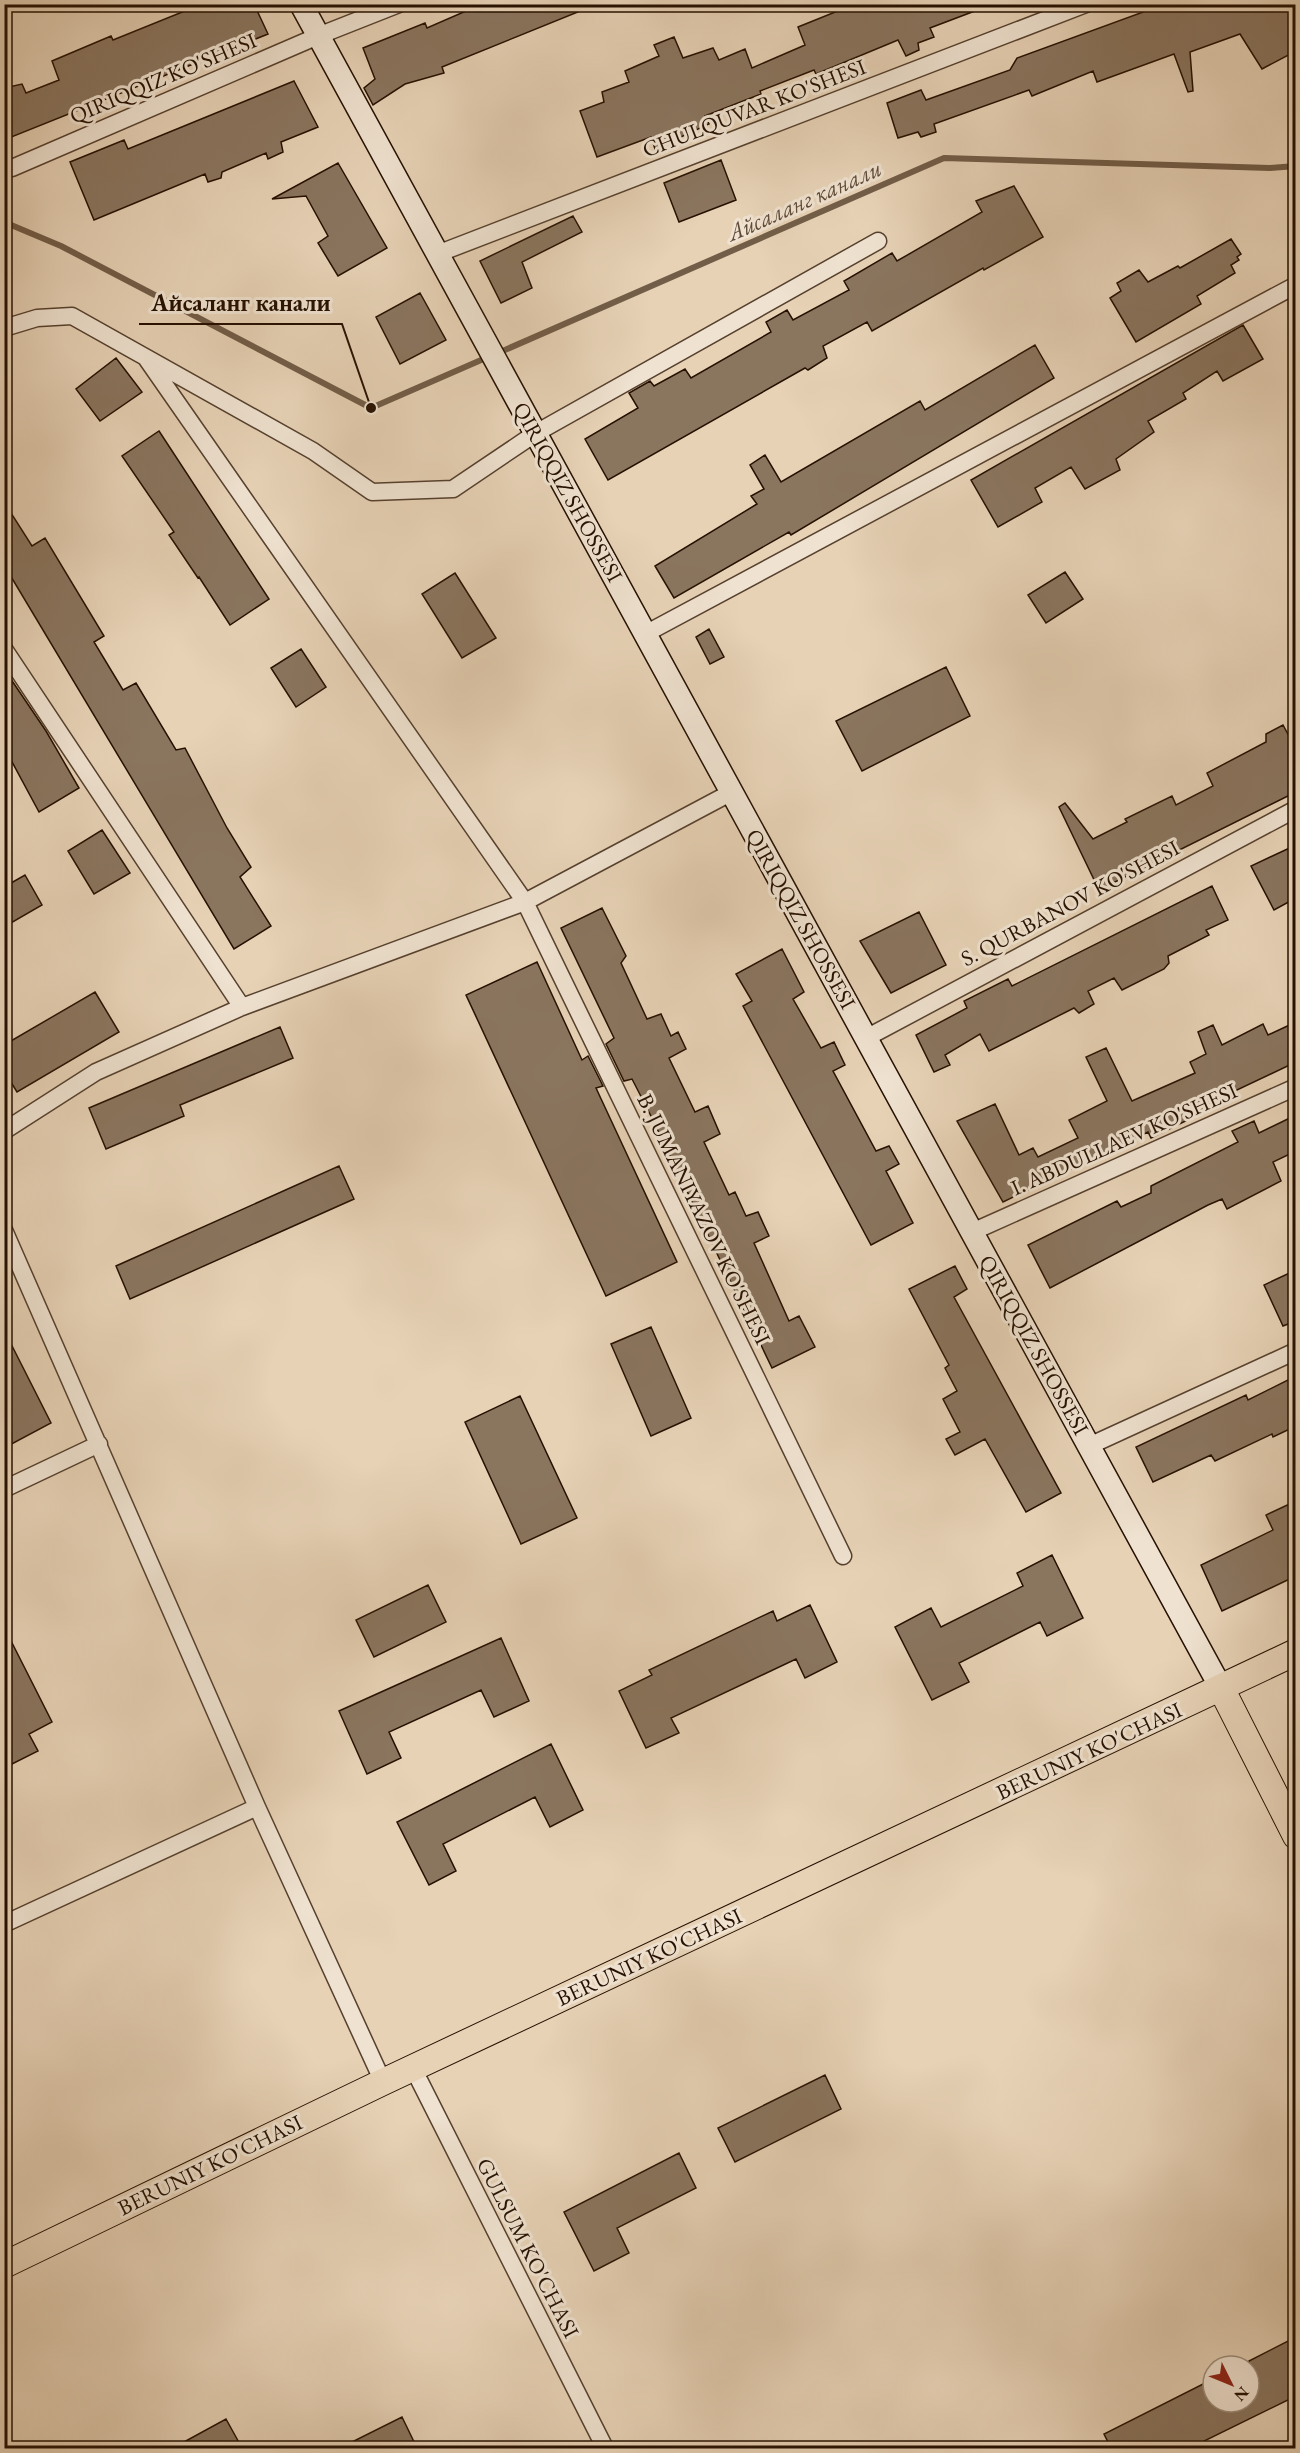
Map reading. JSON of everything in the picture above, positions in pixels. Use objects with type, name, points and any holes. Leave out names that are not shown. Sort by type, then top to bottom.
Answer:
[{"type":"main road","name":"QIRIQQIZ SHOSSESI","points":[[301,4],[1221,1688],[1296,1836]]},
{"type":"main road","name":"BERUNIY KO'CHASI","points":[[4,2265],[382,2082],[1296,1652]]},
{"type":"street","name":"QIRIQQIZ KO'SHESI","points":[[12,168],[318,36],[399,4]]},
{"type":"street","name":"CHULQUVAR KO'SHESI","points":[[438,254],[1086,4]]},
{"type":"street","points":[[4,328],[37,318],[72,316],[313,451],[372,492],[453,489],[536,434],[878,241]]},
{"type":"street","points":[[645,634],[1296,285]]},
{"type":"street","name":"B. JUMANIYAZOV KO'SHESI","points":[[146,358],[525,903],[843,1556]]},
{"type":"street","points":[[4,649],[242,1007]]},
{"type":"street","points":[[4,1131],[96,1072],[242,1007],[525,903],[732,792]]},
{"type":"street","name":"S. QURBANOV KO'SHESI","points":[[866,1038],[1296,809]]},
{"type":"street","name":"I. ABDULLAEV KO'SHESI","points":[[972,1232],[1296,1087]]},
{"type":"street","points":[[4,1230],[257,1807],[382,2082]]},
{"type":"street","points":[[1089,1446],[1296,1351]]},
{"type":"street","points":[[4,1489],[99,1444]]},
{"type":"street","points":[[4,1924],[257,1807]]},
{"type":"street","name":"GULSUM KO'CHASI","points":[[413,2068],[605,2448]]},
{"type":"building","points":[[202,4],[254,4],[268,34],[4,140],[4,88],[22,84],[26,93],[59,80],[52,61],[111,36],[113,40]]},
{"type":"building","points":[[482,4],[595,5],[442,67],[444,73],[405,84],[373,105],[364,88],[375,79],[363,48],[425,23],[427,28]]},
{"type":"building","points":[[855,4],[988,6],[930,28],[934,37],[918,43],[919,50],[906,56],[898,40],[816,74],[814,70],[760,91],[761,94],[705,116],[709,124],[655,149],[651,137],[597,157],[580,111],[604,102],[602,92],[629,82],[625,71],[659,56],[654,45],[674,37],[683,58],[713,48],[719,60],[745,49],[752,68],[805,45],[798,27]]},
{"type":"building","points":[[1165,4],[1296,4],[1296,51],[1262,69],[1240,34],[1190,52],[1193,91],[1188,92],[1174,54],[1097,82],[1093,71],[1032,96],[1029,90],[934,124],[936,132],[921,137],[918,132],[898,138],[887,103],[921,90],[926,100],[1010,70],[1017,58]]},
{"type":"building","points":[[294,81],[318,127],[281,142],[283,152],[268,159],[266,153],[222,172],[221,178],[208,182],[205,174],[94,220],[70,162],[124,140],[128,149]]},
{"type":"building","points":[[721,160],[736,200],[679,222],[664,183]]},
{"type":"building","points":[[338,163],[387,248],[338,276],[318,243],[328,236],[306,196],[272,199]]},
{"type":"building","points":[[1014,186],[1043,237],[872,331],[867,322],[823,346],[827,358],[808,370],[805,368],[608,480],[585,439],[638,408],[629,393],[650,381],[654,386],[685,369],[691,378],[771,332],[766,322],[787,310],[793,320],[849,290],[844,281],[892,253],[897,261],[982,212],[976,201]]},
{"type":"building","points":[[573,216],[582,232],[522,262],[532,288],[501,303],[480,261]]},
{"type":"building","points":[[1231,239],[1241,254],[1237,257],[1239,260],[1231,265],[1235,273],[1197,296],[1201,304],[1136,342],[1110,298],[1121,291],[1117,283],[1139,270],[1148,282],[1178,266],[1180,268]]},
{"type":"building","points":[[420,293],[446,340],[400,364],[376,317]]},
{"type":"building","points":[[1243,325],[1263,359],[1223,381],[1217,371],[1183,393],[1186,399],[1148,421],[1154,432],[1116,459],[1120,470],[1085,489],[1071,467],[1035,488],[1042,502],[998,527],[971,480]]},
{"type":"building","points":[[1035,345],[1054,378],[791,535],[789,532],[674,598],[655,566],[757,504],[751,496],[764,489],[750,465],[765,455],[781,482],[920,401],[925,410]]},
{"type":"building","points":[[116,358],[142,392],[100,421],[76,389]]},
{"type":"building","points":[[159,431],[269,599],[230,625],[169,535],[174,532],[122,456]]},
{"type":"building","points":[[4,502],[32,546],[45,538],[104,636],[94,642],[123,690],[136,683],[176,750],[185,748],[227,828],[251,867],[240,877],[271,926],[234,949],[4,565]]},
{"type":"building","points":[[1065,572],[1083,599],[1046,623],[1028,595]]},
{"type":"building","points":[[455,573],[496,638],[462,658],[422,594]]},
{"type":"building","points":[[709,629],[724,657],[710,664],[696,637]]},
{"type":"building","points":[[301,649],[326,687],[296,707],[271,668]]},
{"type":"building","points":[[946,667],[970,716],[862,771],[836,721]]},
{"type":"building","points":[[4,669],[46,731],[79,788],[39,812],[4,747]]},
{"type":"building","points":[[1283,725],[1296,749],[1296,792],[1099,890],[1059,807],[1065,803],[1093,839],[1127,822],[1125,819],[1172,796],[1176,805],[1213,786],[1207,773],[1266,742],[1266,734]]},
{"type":"building","points":[[102,830],[130,873],[94,894],[68,851]]},
{"type":"building","points":[[1296,845],[1296,898],[1274,910],[1251,866]]},
{"type":"building","points":[[25,875],[42,905],[4,927],[4,887]]},
{"type":"building","points":[[1212,886],[1228,920],[1206,930],[1209,935],[1168,956],[1169,963],[1164,969],[1122,990],[1114,978],[1088,991],[1094,1004],[1079,1013],[1074,1008],[989,1051],[980,1034],[945,1055],[950,1065],[934,1072],[916,1035],[967,1008],[964,1001],[1008,979],[1012,986]]},
{"type":"building","points":[[602,908],[626,956],[621,963],[647,1019],[661,1014],[671,1036],[678,1032],[686,1049],[669,1058],[695,1112],[708,1106],[720,1134],[704,1142],[729,1195],[735,1192],[746,1216],[758,1212],[769,1236],[754,1243],[789,1321],[799,1316],[815,1347],[772,1368],[648,1110],[632,1079],[624,1081],[606,1044],[614,1038],[561,928]]},
{"type":"building","points":[[919,912],[946,965],[891,993],[860,941]]},
{"type":"building","points":[[782,949],[804,992],[793,999],[821,1048],[834,1042],[845,1065],[833,1071],[876,1151],[889,1146],[899,1164],[886,1171],[913,1223],[871,1245],[743,1006],[752,1001],[736,974]]},
{"type":"building","points":[[537,962],[582,1060],[588,1056],[603,1086],[596,1088],[677,1262],[606,1296],[466,995]]},
{"type":"building","points":[[95,992],[119,1032],[17,1092],[4,1071],[4,1045]]},
{"type":"building","points":[[1296,1022],[1296,1062],[1203,1106],[1206,1111],[1151,1138],[1148,1132],[1003,1202],[957,1121],[995,1104],[1019,1155],[1033,1148],[1038,1157],[1078,1138],[1069,1120],[1107,1101],[1086,1057],[1106,1048],[1132,1101],[1195,1073],[1190,1062],[1206,1054],[1198,1032],[1213,1025],[1222,1045],[1263,1024],[1268,1035]]},
{"type":"building","points":[[280,1027],[293,1058],[180,1105],[184,1116],[106,1149],[89,1108]]},
{"type":"building","points":[[1296,1115],[1296,1151],[1273,1162],[1281,1181],[1227,1209],[1222,1199],[1208,1205],[1050,1288],[1028,1245],[1117,1201],[1121,1207],[1151,1193],[1151,1186],[1238,1142],[1232,1131],[1254,1121],[1259,1133]]},
{"type":"building","points":[[339,1166],[354,1199],[130,1299],[116,1266]]},
{"type":"building","points":[[955,1266],[967,1289],[954,1297],[1061,1493],[1026,1512],[985,1439],[955,1455],[946,1439],[960,1432],[943,1399],[957,1391],[945,1368],[949,1365],[909,1289]]},
{"type":"building","points":[[1296,1270],[1296,1321],[1283,1326],[1264,1285]]},
{"type":"building","points":[[651,1327],[691,1418],[651,1436],[611,1344]]},
{"type":"building","points":[[4,1330],[51,1423],[4,1448]]},
{"type":"building","points":[[1296,1376],[1296,1426],[1273,1437],[1272,1434],[1215,1461],[1211,1455],[1153,1482],[1136,1447],[1246,1395],[1248,1400]]},
{"type":"building","points":[[520,1396],[577,1518],[521,1544],[465,1422]]},
{"type":"building","points":[[1296,1501],[1296,1576],[1222,1611],[1201,1565],[1273,1530],[1266,1515]]},
{"type":"building","points":[[1052,1555],[1083,1618],[1047,1636],[1040,1622],[959,1663],[969,1682],[932,1700],[895,1627],[931,1608],[941,1627],[1023,1586],[1017,1573]]},
{"type":"building","points":[[428,1585],[446,1622],[374,1657],[356,1620]]},
{"type":"building","points":[[810,1605],[837,1662],[805,1678],[796,1659],[671,1718],[679,1733],[646,1748],[619,1691],[652,1675],[649,1670],[773,1611],[777,1621]]},
{"type":"building","points":[[4,1627],[52,1722],[29,1734],[38,1751],[4,1768]]},
{"type":"building","points":[[501,1638],[529,1701],[494,1717],[481,1690],[389,1732],[401,1758],[367,1774],[339,1711]]},
{"type":"building","points":[[551,1744],[583,1810],[550,1827],[535,1797],[443,1844],[456,1871],[429,1885],[397,1822]]},
{"type":"building","points":[[825,2075],[841,2109],[735,2162],[718,2128]]},
{"type":"building","points":[[679,2153],[696,2188],[617,2228],[629,2253],[594,2271],[564,2212]]},
{"type":"building","points":[[1296,2337],[1296,2396],[1261,2413],[1261,2355]]},
{"type":"building","points":[[1201,2385],[1201,2414],[1259,2414],[1190,2448],[1111,2448],[1104,2434]]},
{"type":"building","points":[[402,2417],[417,2448],[340,2448]]},
{"type":"building","points":[[226,2419],[242,2448],[173,2448]]},
{"type":"waterway","name":"Айсаланг канали","points":[[498,353],[944,158],[1270,168],[1296,166]]},
{"type":"waterway","name":"Айсаланг канали","points":[[4,222],[61,246],[371,408],[488,357]]},
{"type":"place","name":"Айсаланг канали","points":[[371,408]]}]
